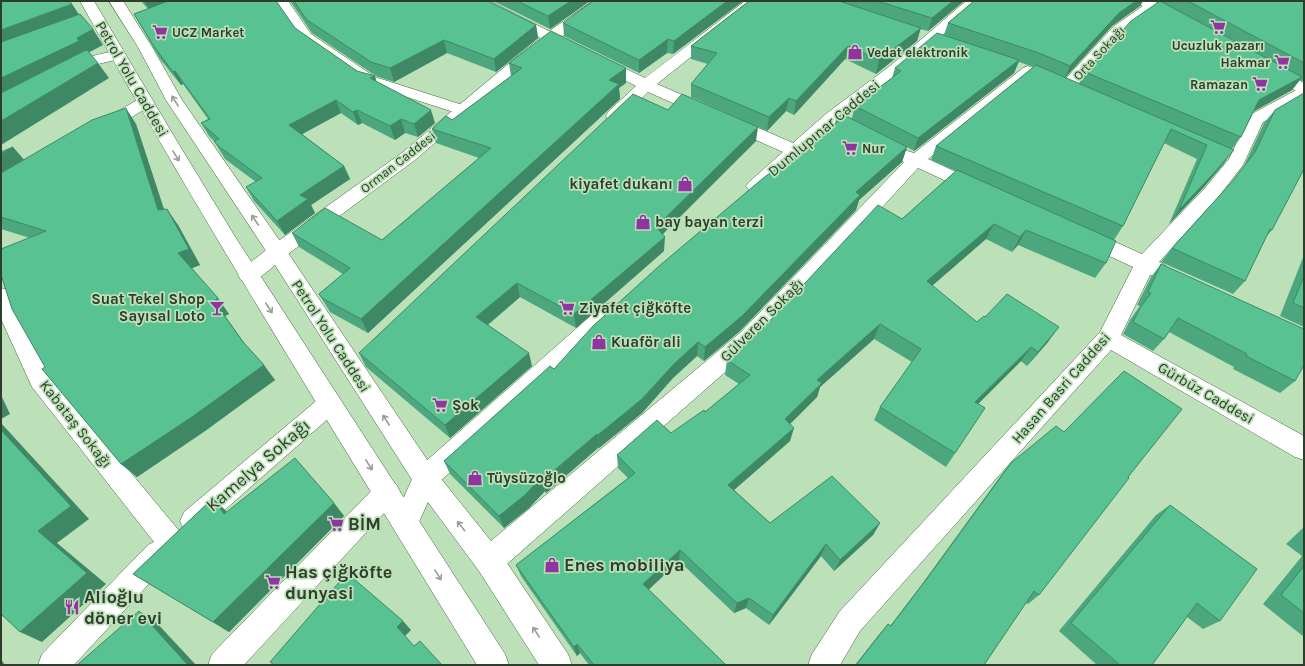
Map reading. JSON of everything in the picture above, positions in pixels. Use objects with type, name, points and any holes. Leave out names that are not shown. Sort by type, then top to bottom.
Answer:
[{"type":"street","name":"Petrol Yolu Caddesi","points":[[87,1],[90,22],[118,55],[248,275],[406,522],[494,665]]},
{"type":"street","name":"Petrol Yolu Caddesi","points":[[116,1],[138,22],[145,47],[174,100],[277,252],[356,360],[425,478],[489,562],[557,665]]},
{"type":"street","points":[[282,1],[306,37],[369,80],[463,110]]},
{"type":"street","points":[[479,1],[646,85],[796,151]]},
{"type":"street","name":"Orman Caddesi","points":[[248,275],[277,252],[409,156],[550,37],[602,1]]},
{"type":"street","points":[[601,128],[646,85],[754,1]]},
{"type":"street","name":"Dumlupınar Caddesi","points":[[741,198],[796,151],[840,121],[895,69],[974,1]]},
{"type":"street","points":[[1148,3],[1193,28]]},
{"type":"street","name":"Orta Sokağı","points":[[1047,80],[1118,30],[1148,3]]},
{"type":"street","points":[[57,79],[89,62],[118,55]]},
{"type":"street","points":[[1261,66],[1304,91]]},
{"type":"street","name":"Gülveren Sokağı","points":[[489,562],[749,338],[915,161],[1047,80]]},
{"type":"street","name":"Hasan Basri Caddesi","points":[[823,665],[850,621],[1108,338],[1145,264],[1212,192],[1230,158],[1256,119],[1304,91]]},
{"type":"street","points":[[90,134],[145,102]]},
{"type":"street","points":[[888,146],[915,161],[994,196]]},
{"type":"street","points":[[1066,229],[1174,278]]},
{"type":"street","name":"Kabataş Sokağı","points":[[1,296],[40,380],[170,541]]},
{"type":"street","points":[[406,522],[425,478],[626,297]]},
{"type":"street","name":"Gürbüz Caddesi","points":[[1108,338],[1304,449]]},
{"type":"street","name":"Kamelya Sokağı","points":[[53,665],[170,541],[330,403]]},
{"type":"street","points":[[223,665],[387,492]]},
{"type":"building","points":[[1,1],[69,1],[72,4],[1,30]]},
{"type":"building","points":[[168,1],[276,1],[295,28],[357,71],[375,76],[370,78],[431,110],[414,124],[401,119],[390,126],[357,110],[353,112],[336,100],[289,125],[344,166],[300,195],[308,199],[277,221],[246,187],[262,178],[217,145],[214,141],[219,139],[201,123],[210,119],[175,71],[173,72],[153,45],[134,14]]},
{"type":"building","points":[[294,1],[488,1],[536,25],[494,59],[444,40],[390,68],[371,62],[307,20]]},
{"type":"building","points":[[517,1],[571,1],[548,16]]},
{"type":"building","points":[[593,1],[727,1],[674,41],[668,39],[639,60],[563,23]]},
{"type":"building","points":[[749,1],[839,1],[921,28],[879,60],[848,46],[796,101],[789,98],[769,117],[691,84],[717,53],[691,46]]},
{"type":"building","points":[[877,1],[953,1],[932,18]]},
{"type":"building","points":[[974,1],[1136,1],[1119,13],[1070,66],[1039,53],[948,23]]},
{"type":"building","points":[[1160,1],[1302,77],[1259,100],[1241,137],[1085,72],[1131,21]]},
{"type":"building","points":[[1188,1],[1304,1],[1304,63]]},
{"type":"building","points":[[80,14],[93,29],[77,38],[79,41],[1,78],[1,42]]},
{"type":"building","points":[[551,31],[626,68],[609,80],[619,84],[361,319],[322,298],[319,294],[350,268],[292,233],[325,208],[382,240],[491,148],[432,129],[446,116],[452,120],[522,68],[509,63]]},
{"type":"building","points":[[937,33],[1019,60],[918,138],[855,106],[901,71],[895,68]]},
{"type":"building","points":[[87,50],[98,63],[1,121],[1,93]]},
{"type":"building","points":[[1036,65],[1234,150],[1179,210],[1207,145],[1171,129],[1123,226],[936,146]]},
{"type":"building","points":[[1304,93],[1304,169],[1272,230],[1270,229],[1245,281],[1172,248],[1231,183],[1255,152],[1275,110]]},
{"type":"building","points":[[633,94],[668,110],[682,94],[758,127],[656,227],[665,237],[574,314],[517,283],[476,317],[529,353],[445,425],[359,353]]},
{"type":"building","points":[[126,108],[158,210],[167,209],[189,249],[178,253],[218,298],[214,301],[243,342],[264,365],[192,417],[121,464],[42,369],[45,367],[12,309],[1,275],[1,249],[46,231],[1,217],[1,173],[92,120]]},
{"type":"building","points":[[842,114],[907,147],[856,192],[860,195],[742,316],[705,347],[698,342],[674,364],[642,399],[598,435],[597,434],[543,480],[541,478],[525,495],[499,516],[444,461],[550,366],[554,369],[593,326],[658,267],[762,179],[840,120],[836,118]]},
{"type":"building","points":[[13,147],[1,154],[1,152]]},
{"type":"building","points":[[957,170],[1116,241],[1106,263],[1026,230],[1020,237],[994,224],[927,281],[977,322],[984,316],[985,317],[1007,294],[1059,327],[1038,352],[1031,347],[975,402],[985,408],[955,453],[880,407],[921,349],[880,324],[817,380],[822,383],[785,419],[794,428],[728,485],[770,523],[832,476],[880,523],[840,560],[826,544],[773,615],[749,598],[737,603],[680,550],[643,584],[726,665],[594,665],[577,644],[574,647],[516,565],[635,473],[617,455],[657,420],[671,433],[704,410],[705,412],[750,375],[727,360],[761,330],[878,205],[902,219]]},
{"type":"building","points":[[1161,264],[1304,329],[1304,365],[1295,381],[1246,356],[1247,354],[1178,318],[1164,339],[1133,322],[1140,308],[1151,293],[1148,292]]},
{"type":"building","points":[[1304,276],[1304,308],[1293,303]]},
{"type":"building","points":[[1124,371],[1182,409],[1128,477],[1129,478],[1039,595],[1034,591],[984,665],[856,665],[888,624],[891,626],[1011,463],[1056,426],[1064,432]]},
{"type":"building","points":[[1,430],[71,506],[38,531],[87,573],[20,632],[1,614]]},
{"type":"building","points":[[295,458],[334,503],[213,622],[133,574],[213,498],[224,514]]},
{"type":"building","points":[[1170,505],[1257,569],[1220,621],[1197,603],[1152,665],[1120,665],[1071,623]]},
{"type":"building","points":[[1304,566],[1304,613],[1281,595]]},
{"type":"building","points":[[347,573],[403,621],[397,627],[414,646],[420,641],[442,665],[272,665],[273,664],[270,662]]},
{"type":"building","points":[[139,611],[187,664],[186,665],[77,665]]},
{"type":"place","name":"Ucuzluk pazarı","points":[[1218,27]]},
{"type":"place","name":"UCZ Market","points":[[160,32]]},
{"type":"place","name":"Vedat elektronik","points":[[855,52]]},
{"type":"place","name":"Hakmar","points":[[1282,62]]},
{"type":"place","name":"Ramazan","points":[[1260,84]]},
{"type":"place","name":"Nur","points":[[850,148]]},
{"type":"place","name":"kiyafet dukanı","points":[[685,184]]},
{"type":"place","name":"bay bayan terzi","points":[[643,222]]},
{"type":"place","name":"Suat Tekel Shop Sayısal Loto","points":[[217,308]]},
{"type":"place","name":"Ziyafet çiğköfte","points":[[567,308]]},
{"type":"place","name":"Kuaför ali","points":[[599,342]]},
{"type":"place","name":"Şok","points":[[440,405]]},
{"type":"place","name":"Tüysüzoğlo","points":[[475,478]]},
{"type":"place","name":"BİM","points":[[336,524]]},
{"type":"place","name":"Enes mobiliya","points":[[552,565]]},
{"type":"place","name":"Has çiğköfte dunyasi","points":[[273,582]]},
{"type":"place","name":"Alioğlu döner evi","points":[[72,607]]}]
